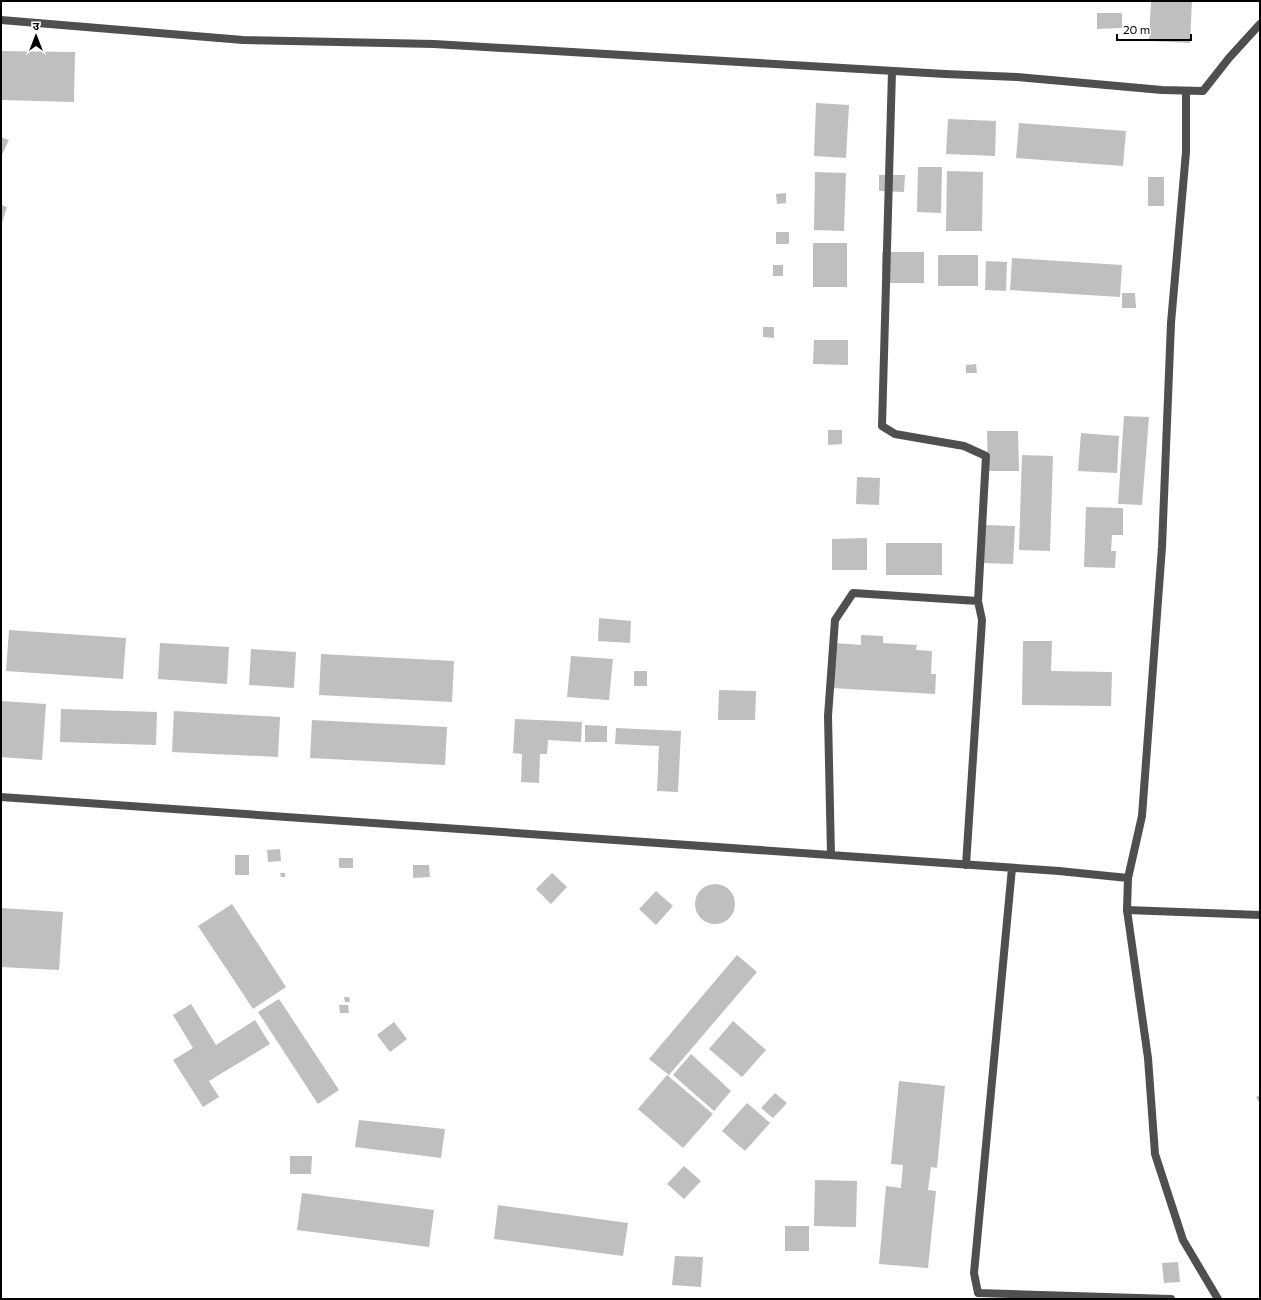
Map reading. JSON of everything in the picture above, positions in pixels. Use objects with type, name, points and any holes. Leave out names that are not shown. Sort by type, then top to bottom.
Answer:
[{"type":"street","points":[[1,20],[243,40],[434,44],[1017,77],[1186,91],[1203,91],[1229,58],[1260,24]]},
{"type":"street","points":[[892,71],[882,426],[894,434],[964,446],[986,456],[978,601],[982,620],[966,865]]},
{"type":"street","points":[[1186,91],[1186,152],[1171,323],[1162,547],[1142,816],[1128,878],[1127,910],[1148,1058],[1155,1154],[1183,1240],[1218,1299]]},
{"type":"street","points":[[831,856],[828,716],[835,620],[852,593],[978,601]]},
{"type":"street","points":[[1,797],[1012,868],[1128,878]]},
{"type":"street","points":[[1012,868],[974,1273],[978,1293],[1171,1299]]},
{"type":"street","points":[[1127,910],[1260,915]]},
{"type":"building","points":[[1151,1],[1192,1],[1190,43],[1149,41]]},
{"type":"building","points":[[1097,13],[1122,13],[1122,28],[1097,29]]},
{"type":"building","points":[[1,51],[75,52],[74,102],[1,100]]},
{"type":"building","points":[[816,103],[849,105],[846,158],[814,156]]},
{"type":"building","points":[[948,119],[996,121],[995,156],[946,154]]},
{"type":"building","points":[[1019,123],[1126,131],[1123,166],[1016,158]]},
{"type":"building","points":[[1,137],[9,140],[1,157]]},
{"type":"building","points":[[918,167],[942,167],[941,213],[917,212]]},
{"type":"building","points":[[947,171],[983,172],[982,231],[946,231]]},
{"type":"building","points":[[815,172],[846,173],[844,231],[814,230]]},
{"type":"building","points":[[879,175],[905,175],[904,192],[879,191]]},
{"type":"building","points":[[1148,177],[1164,177],[1164,206],[1148,206]]},
{"type":"building","points":[[786,193],[786,203],[777,204],[776,194]]},
{"type":"building","points":[[1,205],[7,207],[1,226]]},
{"type":"building","points":[[776,232],[789,232],[789,244],[776,244]]},
{"type":"building","points":[[813,243],[847,243],[847,287],[813,287]]},
{"type":"building","points":[[882,252],[924,252],[924,283],[882,283]]},
{"type":"building","points":[[938,255],[978,255],[978,286],[938,286]]},
{"type":"building","points":[[1012,258],[1122,265],[1120,297],[1010,290]]},
{"type":"building","points":[[986,261],[1007,262],[1006,291],[985,290]]},
{"type":"building","points":[[773,265],[783,265],[783,276],[773,276]]},
{"type":"building","points":[[1122,293],[1135,293],[1136,308],[1122,308]]},
{"type":"building","points":[[763,327],[774,327],[774,338],[763,337]]},
{"type":"building","points":[[814,340],[848,340],[848,365],[813,364]]},
{"type":"building","points":[[976,364],[977,373],[966,373],[966,365]]},
{"type":"building","points":[[1124,416],[1149,417],[1142,505],[1118,504]]},
{"type":"building","points":[[828,430],[842,430],[842,444],[828,445]]},
{"type":"building","points":[[987,431],[1018,431],[1019,471],[988,471]]},
{"type":"building","points":[[1081,433],[1119,436],[1117,473],[1078,471]]},
{"type":"building","points":[[1022,455],[1053,456],[1050,551],[1019,550]]},
{"type":"building","points":[[857,477],[880,478],[879,505],[856,504]]},
{"type":"building","points":[[1086,507],[1123,508],[1123,535],[1112,535],[1111,551],[1116,551],[1115,568],[1084,567]]},
{"type":"building","points":[[984,525],[1015,526],[1013,564],[983,563]]},
{"type":"building","points":[[867,538],[867,570],[832,570],[832,539]]},
{"type":"building","points":[[886,543],[942,543],[942,575],[886,575]]},
{"type":"building","points":[[599,618],[631,621],[630,643],[598,641]]},
{"type":"building","points":[[9,630],[126,638],[123,679],[6,671]]},
{"type":"building","points":[[861,635],[883,636],[883,643],[917,645],[916,650],[932,651],[931,674],[936,674],[935,694],[831,688],[834,643],[861,645]]},
{"type":"building","points":[[1023,641],[1052,641],[1051,671],[1112,672],[1111,706],[1022,705]]},
{"type":"building","points":[[160,643],[229,647],[227,684],[158,679]]},
{"type":"building","points":[[251,649],[296,652],[294,688],[249,685]]},
{"type":"building","points":[[321,654],[454,661],[452,702],[319,695]]},
{"type":"building","points":[[571,656],[613,659],[609,700],[567,697]]},
{"type":"building","points":[[634,671],[647,671],[647,686],[634,686]]},
{"type":"building","points":[[719,690],[756,691],[755,720],[718,720]]},
{"type":"building","points":[[1,701],[46,704],[42,760],[1,757]]},
{"type":"building","points":[[61,709],[157,712],[156,745],[60,742]]},
{"type":"building","points":[[174,711],[280,717],[278,757],[172,752]]},
{"type":"building","points":[[515,719],[582,722],[581,742],[548,740],[547,754],[540,754],[539,783],[521,782],[522,754],[513,753]]},
{"type":"building","points":[[312,720],[447,727],[445,765],[310,758]]},
{"type":"building","points":[[585,725],[607,726],[607,742],[585,742]]},
{"type":"building","points":[[616,728],[681,731],[678,792],[657,791],[659,746],[615,744]]},
{"type":"building","points":[[280,849],[281,861],[268,862],[267,850]]},
{"type":"building","points":[[235,855],[249,855],[249,875],[235,875]]},
{"type":"building","points":[[339,858],[353,858],[353,868],[339,868]]},
{"type":"building","points":[[413,865],[429,865],[430,877],[413,878]]},
{"type":"building","points":[[280,873],[285,873],[285,877],[281,877]]},
{"type":"building","points":[[552,873],[567,887],[551,904],[536,889]]},
{"type":"building","points":[[711,884],[719,884],[726,887],[732,893],[735,904],[732,915],[726,921],[719,924],[711,924],[704,921],[698,915],[695,908],[695,900],[698,893],[704,887]]},
{"type":"building","points":[[656,891],[673,906],[656,925],[639,909]]},
{"type":"building","points":[[232,904],[286,987],[253,1009],[198,926]]},
{"type":"building","points":[[1,908],[63,912],[59,970],[1,967]]},
{"type":"building","points":[[737,955],[757,972],[669,1075],[649,1059]]},
{"type":"building","points":[[344,997],[349,997],[350,1002],[345,1002]]},
{"type":"building","points":[[279,999],[339,1090],[318,1104],[258,1012]]},
{"type":"building","points":[[191,1004],[216,1045],[255,1020],[270,1044],[209,1081],[219,1097],[203,1107],[173,1060],[193,1048],[173,1015]]},
{"type":"building","points":[[339,1005],[348,1005],[349,1013],[340,1013]]},
{"type":"building","points":[[733,1021],[766,1050],[742,1077],[709,1049]]},
{"type":"building","points":[[394,1022],[407,1039],[390,1052],[377,1035]]},
{"type":"building","points":[[691,1054],[731,1091],[714,1111],[673,1075]]},
{"type":"building","points":[[667,1075],[713,1114],[683,1148],[638,1109]]},
{"type":"building","points":[[899,1081],[945,1086],[937,1168],[931,1167],[928,1190],[936,1191],[928,1268],[879,1264],[886,1186],[901,1188],[903,1165],[891,1164]]},
{"type":"building","points":[[775,1093],[787,1103],[773,1118],[761,1108]]},
{"type":"building","points":[[1260,1095],[1260,1104],[1256,1097]]},
{"type":"building","points":[[747,1103],[770,1123],[745,1151],[722,1131]]},
{"type":"building","points":[[359,1120],[445,1129],[441,1158],[355,1147]]},
{"type":"building","points":[[290,1156],[312,1156],[311,1174],[290,1174]]},
{"type":"building","points":[[684,1166],[701,1181],[684,1199],[667,1184]]},
{"type":"building","points":[[815,1180],[857,1181],[856,1227],[814,1226]]},
{"type":"building","points":[[302,1193],[434,1210],[429,1247],[297,1230]]},
{"type":"building","points":[[498,1205],[628,1223],[623,1256],[494,1239]]},
{"type":"building","points":[[785,1226],[809,1226],[809,1251],[785,1251]]},
{"type":"building","points":[[675,1256],[703,1257],[701,1287],[672,1285]]},
{"type":"building","points":[[1178,1262],[1180,1282],[1164,1283],[1162,1263]]}]
